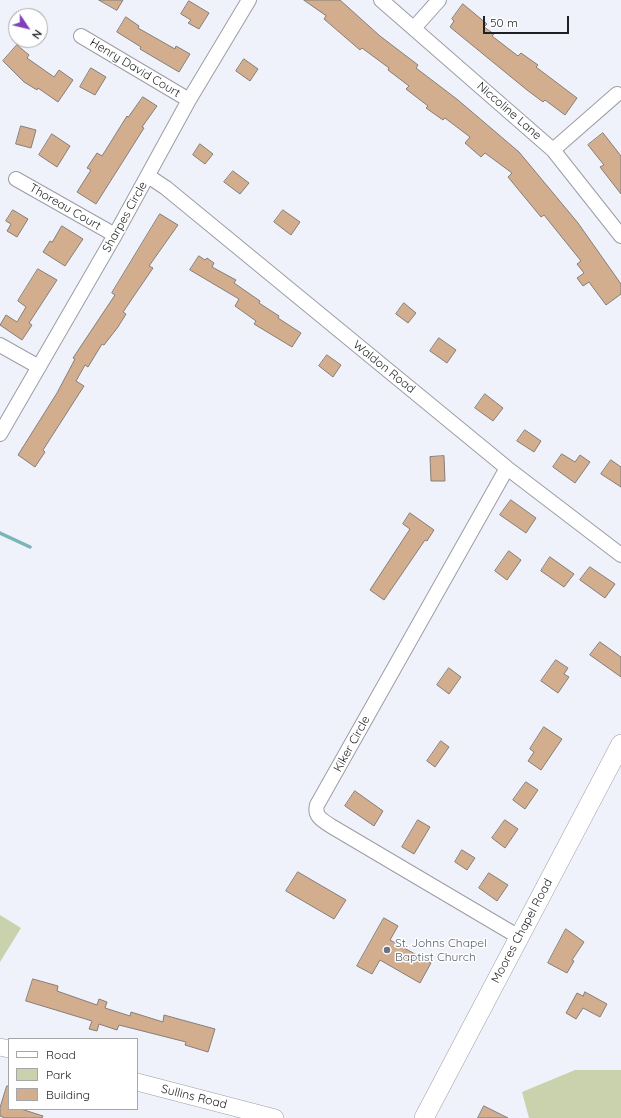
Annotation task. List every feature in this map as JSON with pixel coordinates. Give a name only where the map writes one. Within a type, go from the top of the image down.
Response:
[{"type":"main road","name":"Moores Chapel Road","points":[[424,1118],[621,744]]},
{"type":"street","name":"Sharpes Circle","points":[[0,434],[115,236],[189,100],[249,0]]},
{"type":"street","name":"Niccoline Lane","points":[[381,0],[553,150],[621,236]]},
{"type":"street","points":[[414,28],[439,0]]},
{"type":"street","name":"Henry David Court","points":[[81,36],[189,100]]},
{"type":"street","points":[[553,150],[617,94]]},
{"type":"street","name":"Waldon Road","points":[[148,176],[166,188],[507,468],[621,555]]},
{"type":"street","name":"Thoreau Court","points":[[16,179],[115,236]]},
{"type":"street","points":[[0,345],[39,367]]},
{"type":"street","name":"Kiker Circle","points":[[507,468],[317,805],[316,812],[318,817],[331,826],[519,937]]},
{"type":"street","name":"Sullins Road","points":[[138,1082],[275,1118]]},
{"type":"green space","points":[[0,915],[21,928],[0,962]]},
{"type":"green space","points":[[575,1070],[621,1070],[621,1118],[529,1118],[522,1092]]},
{"type":"building","points":[[99,0],[123,0],[117,10]]},
{"type":"building","points":[[304,0],[340,0],[380,36],[418,65],[416,68],[458,100],[519,152],[578,223],[621,284],[621,294],[606,305],[589,282],[583,286],[577,278],[584,273],[577,264],[581,261],[544,215],[541,217],[508,177],[512,173],[485,153],[481,157],[465,143],[470,137],[445,118],[443,120],[426,108],[428,106],[406,89],[409,86],[388,70],[389,68],[362,48],[360,50],[324,19],[326,16]]},
{"type":"building","points":[[189,1],[209,13],[199,29],[188,23],[191,20],[181,14]]},
{"type":"building","points":[[463,4],[487,24],[484,27],[494,34],[492,36],[518,56],[521,53],[538,65],[536,67],[577,98],[565,115],[545,100],[543,102],[527,90],[450,27],[454,21],[452,19]]},
{"type":"building","points":[[126,17],[139,26],[138,28],[175,49],[176,46],[190,54],[179,72],[140,49],[141,47],[117,32]]},
{"type":"building","points":[[14,48],[21,48],[29,55],[27,58],[54,77],[59,70],[73,80],[58,102],[38,88],[37,90],[24,82],[3,61]]},
{"type":"building","points":[[244,59],[258,69],[250,81],[236,71]]},
{"type":"building","points":[[91,68],[106,77],[95,95],[80,87]]},
{"type":"building","points":[[143,97],[157,106],[142,127],[144,128],[96,204],[77,192],[91,170],[87,168],[97,153],[102,156],[127,116],[128,117]]},
{"type":"building","points":[[21,126],[36,130],[31,148],[16,144]]},
{"type":"building","points":[[603,133],[621,156],[621,194],[600,167],[604,165],[588,145]]},
{"type":"building","points":[[52,134],[70,146],[57,167],[39,155]]},
{"type":"building","points":[[200,144],[213,154],[205,164],[193,155]]},
{"type":"building","points":[[233,171],[249,183],[240,194],[224,182]]},
{"type":"building","points":[[13,210],[28,219],[17,237],[7,231],[11,224],[6,221]]},
{"type":"building","points":[[283,210],[300,222],[291,235],[274,222]]},
{"type":"building","points":[[160,214],[178,225],[149,266],[153,268],[123,312],[126,314],[118,327],[104,345],[102,344],[88,367],[85,365],[76,381],[84,386],[43,450],[45,452],[35,467],[18,455],[57,393],[75,359],[73,358],[115,295],[112,293]]},
{"type":"building","points":[[62,226],[83,239],[65,266],[43,252],[50,241],[52,242]]},
{"type":"building","points":[[199,256],[205,260],[207,258],[214,263],[212,267],[236,280],[234,283],[260,301],[259,303],[279,316],[278,318],[301,333],[292,347],[254,324],[256,321],[235,306],[239,299],[190,270]]},
{"type":"building","points":[[38,269],[57,280],[29,323],[32,325],[22,340],[0,325],[6,315],[17,322],[26,307],[18,301]]},
{"type":"building","points":[[404,303],[416,313],[408,323],[396,314]]},
{"type":"building","points":[[439,338],[456,350],[447,363],[430,351]]},
{"type":"building","points":[[327,355],[341,365],[333,377],[319,366]]},
{"type":"building","points":[[485,394],[503,408],[493,421],[475,408]]},
{"type":"building","points":[[525,430],[541,441],[534,452],[517,441]]},
{"type":"building","points":[[562,454],[575,462],[580,455],[590,462],[575,483],[553,467]]},
{"type":"building","points":[[444,456],[445,481],[431,481],[430,457]]},
{"type":"building","points":[[611,460],[621,467],[621,487],[601,474]]},
{"type":"building","points":[[511,500],[536,518],[526,533],[500,515]]},
{"type":"building","points":[[410,513],[434,530],[427,541],[425,540],[384,600],[370,590],[410,529],[403,524]]},
{"type":"building","points":[[509,551],[521,560],[507,580],[495,571]]},
{"type":"building","points":[[550,557],[574,574],[564,587],[541,571]]},
{"type":"building","points":[[590,567],[615,584],[605,598],[580,580]]},
{"type":"building","points":[[600,642],[621,657],[621,677],[590,655]]},
{"type":"building","points":[[556,660],[568,668],[564,674],[569,677],[558,693],[541,681]]},
{"type":"building","points":[[449,668],[461,677],[449,694],[437,685]]},
{"type":"building","points":[[544,727],[562,739],[541,770],[528,761],[534,752],[530,749]]},
{"type":"building","points":[[441,741],[449,747],[435,767],[427,761]]},
{"type":"building","points":[[526,782],[538,790],[525,809],[513,800]]},
{"type":"building","points":[[355,791],[383,811],[374,826],[345,806]]},
{"type":"building","points":[[418,820],[430,827],[414,854],[402,847]]},
{"type":"building","points":[[505,820],[518,829],[505,848],[492,838]]},
{"type":"building","points":[[462,850],[475,858],[467,870],[455,862]]},
{"type":"building","points":[[298,872],[346,900],[334,919],[286,891]]},
{"type":"building","points":[[489,873],[508,885],[497,901],[479,888]]},
{"type":"building","name":"St. Johns Chapel Baptist Church","points":[[384,918],[398,926],[390,940],[431,963],[420,983],[380,960],[372,974],[357,966]]},
{"type":"building","points":[[566,929],[584,942],[572,960],[574,961],[567,973],[548,963]]},
{"type":"building","points":[[33,979],[58,986],[57,991],[97,1005],[99,999],[107,1002],[105,1008],[130,1016],[131,1012],[163,1022],[164,1015],[215,1029],[208,1052],[185,1045],[186,1042],[119,1025],[117,1030],[99,1024],[97,1031],[89,1029],[92,1021],[26,1001]]},
{"type":"building","points":[[585,992],[607,1004],[600,1017],[583,1008],[576,1019],[566,1013],[577,993],[583,996]]},
{"type":"building","points":[[8,1086],[8,1110],[24,1110],[43,1116],[42,1118],[5,1118],[0,1116],[0,1108]]},
{"type":"building","points":[[484,1106],[508,1118],[478,1118]]},
{"type":"waterway","points":[[0,533],[30,547]]},
{"type":"place","name":"St. Johns Chapel Baptist Church","points":[[387,950]]}]
